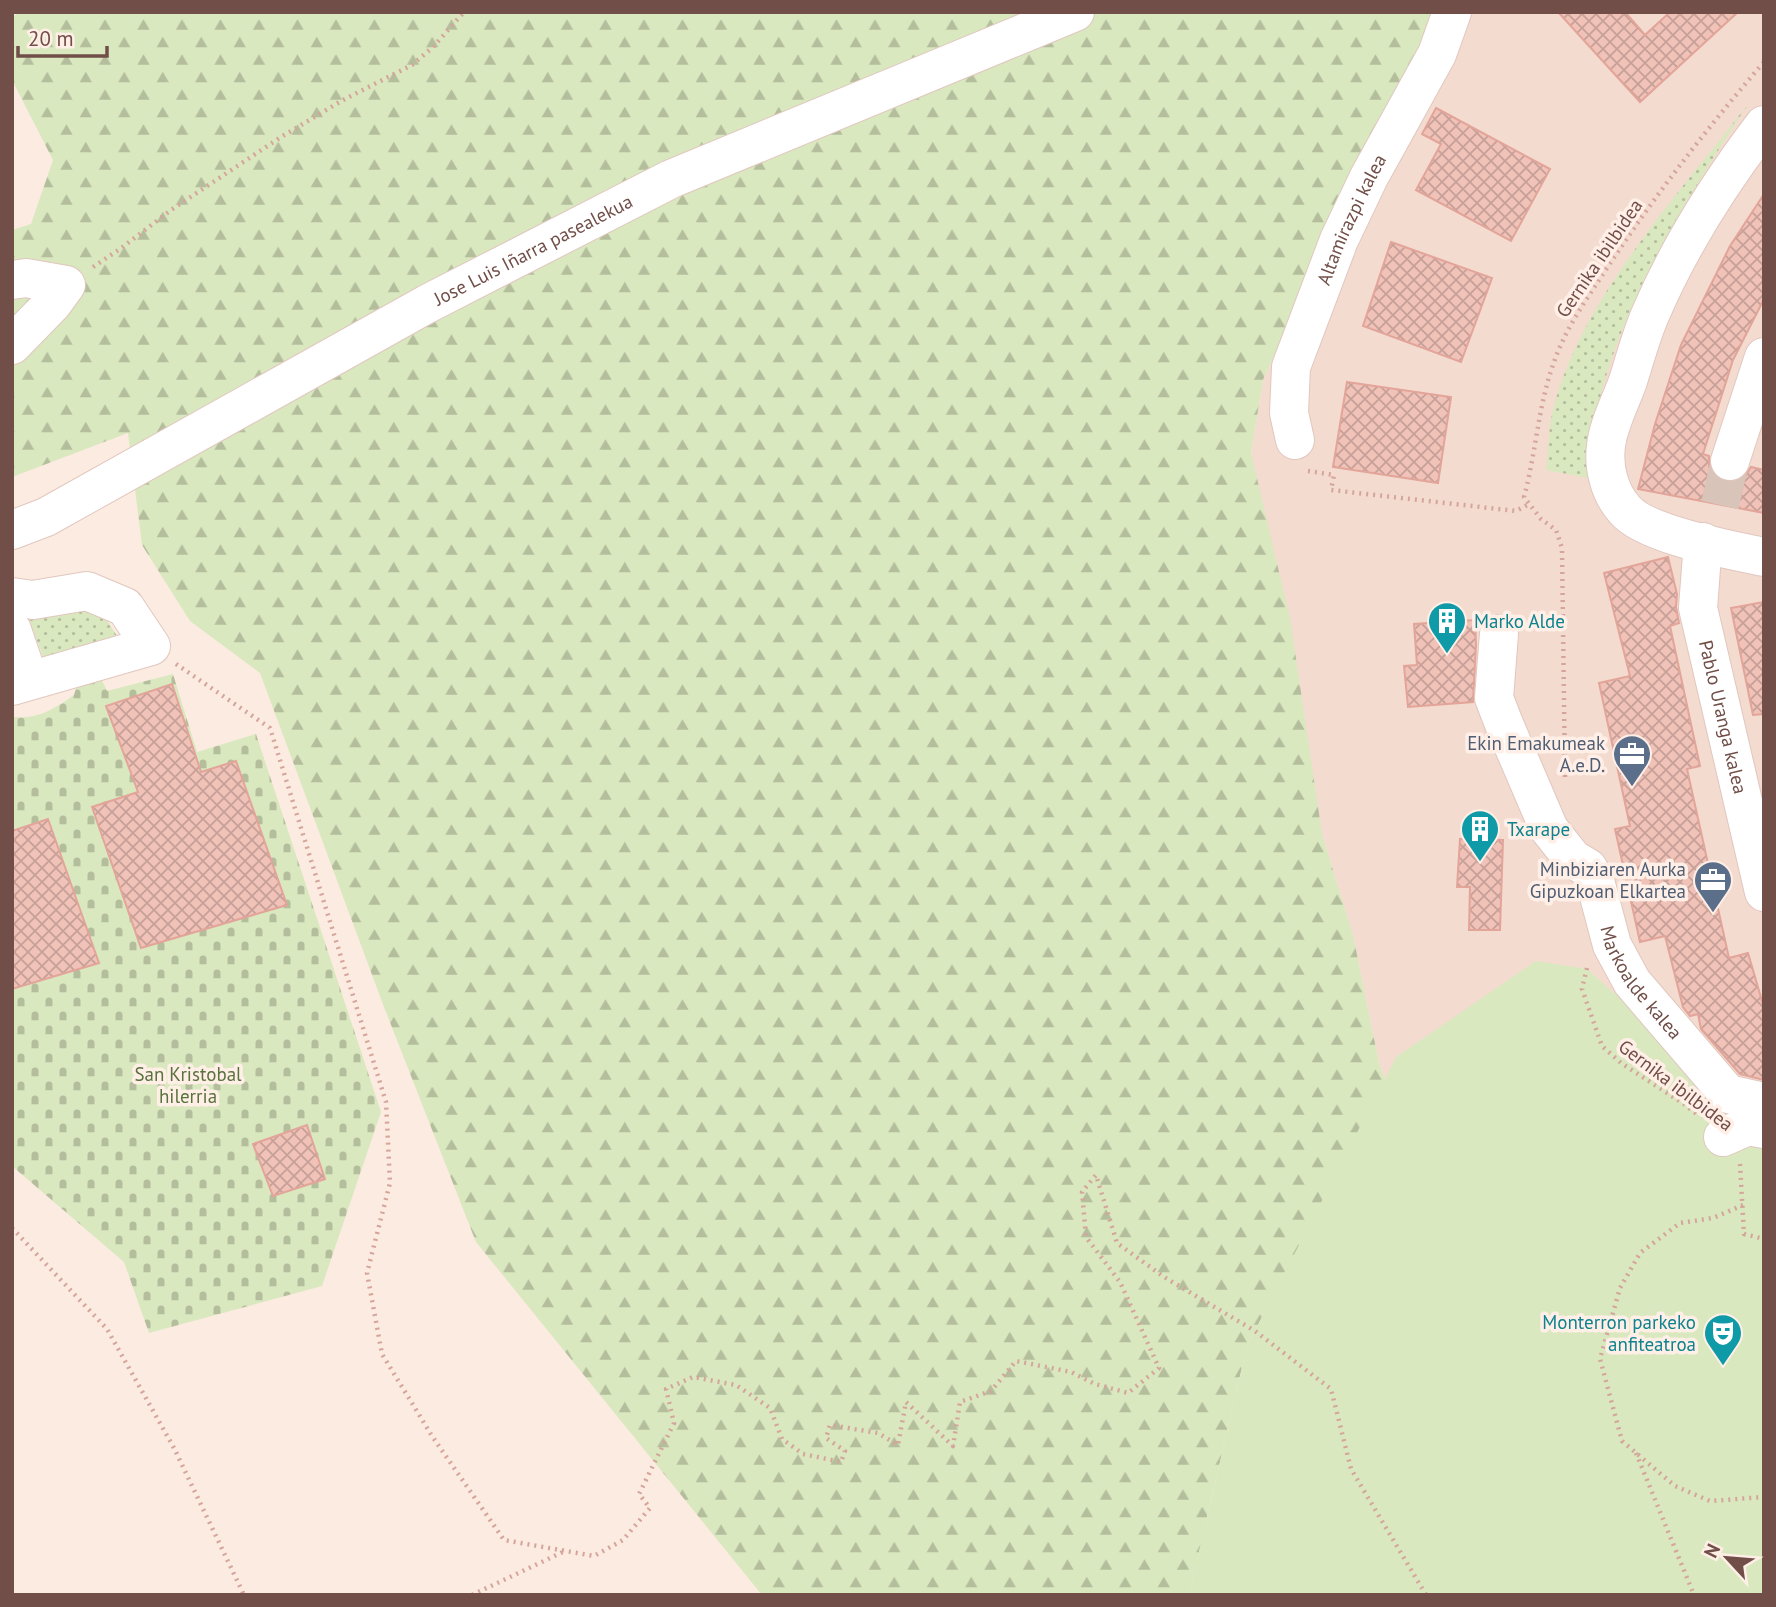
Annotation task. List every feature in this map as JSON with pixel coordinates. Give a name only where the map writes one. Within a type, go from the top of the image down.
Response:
[{"type":"street","name":"Jose Luis Iñarra pasealekua","points":[[12,530],[46,517],[427,304],[670,178],[1075,12]]},
{"type":"street","name":"Altamirazpi kalea","points":[[1295,440],[1289,412],[1291,367],[1339,240],[1369,177],[1437,54],[1452,12]]},
{"type":"street","points":[[1764,125],[1736,161],[1695,225],[1650,316],[1606,445],[1607,473],[1615,498],[1627,513],[1650,527],[1764,557]]},
{"type":"street","points":[[12,280],[26,278],[66,285],[53,303],[12,345]]},
{"type":"street","points":[[1730,461],[1764,357]]},
{"type":"street","name":"Pablo Uranga kalea","points":[[1703,542],[1698,608],[1764,892]]},
{"type":"street","points":[[12,597],[33,600],[87,591],[125,607],[151,646],[21,683],[12,630]]},
{"type":"street","name":"Markoalde kalea","points":[[1499,634],[1494,698],[1549,829],[1573,859],[1588,868],[1595,881],[1612,945],[1632,982],[1728,1094],[1764,1102]]},
{"type":"street","points":[[1723,1137],[1748,1126],[1764,1129]]},
{"type":"path","points":[[66,285],[171,210],[296,127],[412,65],[433,47],[464,12]]},
{"type":"path","name":"Gernika ibilbidea","points":[[1529,504],[1524,497],[1542,401],[1554,360],[1573,320],[1629,236],[1707,129],[1764,62]]},
{"type":"path","points":[[1331,489],[1516,511],[1529,504],[1541,519],[1556,530],[1562,548],[1565,778]]},
{"type":"path","points":[[151,646],[270,729],[386,1102],[390,1183],[367,1273],[382,1354],[432,1436],[504,1540],[594,1556],[623,1540],[650,1508],[639,1494],[674,1423],[666,1389],[693,1377],[736,1385],[770,1408],[782,1438],[803,1454],[841,1462],[845,1451],[827,1438],[830,1425],[878,1433],[898,1445],[906,1402],[953,1446],[960,1402],[991,1391],[1016,1361],[1071,1372],[1096,1384],[1128,1393],[1159,1368],[1120,1282],[1086,1237],[1082,1192],[1096,1175],[1117,1243],[1164,1277],[1255,1331],[1331,1389],[1351,1469],[1426,1595]]},
{"type":"path","name":"Gernika ibilbidea","points":[[1588,960],[1582,989],[1602,1046],[1621,1063],[1684,1104],[1732,1145],[1741,1165],[1744,1234],[1764,1239]]},
{"type":"path","points":[[1743,1205],[1713,1218],[1680,1223],[1640,1253],[1620,1288],[1600,1359],[1622,1441],[1675,1486],[1710,1501],[1764,1497]]},
{"type":"path","points":[[12,1227],[107,1329],[174,1447],[244,1595]]},
{"type":"path","points":[[1636,1452],[1694,1595]]},
{"type":"path","points":[[472,1595],[566,1551]]},
{"type":"shaded area","points":[[1432,12],[1764,12],[1764,1540],[1461,1295],[1379,1063],[1353,935],[1322,834],[1251,453],[1263,380],[1396,87],[1431,34]]},
{"type":"green space","points":[[20,12],[1432,12],[1431,34],[1396,87],[1263,380],[1251,453],[1290,618],[1322,834],[1353,935],[1379,1063],[1385,1080],[1247,1346],[1189,1595],[762,1595],[476,1242],[384,1007],[260,673],[190,621],[142,545],[128,433],[12,477],[12,230],[31,224],[53,160],[12,80],[12,17]]},
{"type":"green space","points":[[1749,103],[1668,234],[1622,330],[1605,379],[1593,428],[1588,478],[1546,470],[1554,406],[1568,365],[1587,325],[1637,247]]},
{"type":"green space","points":[[86,608],[106,619],[119,639],[44,660],[28,616]]},
{"type":"green space","name":"San Kristobal hilerria","points":[[173,674],[197,752],[256,734],[381,1112],[322,1286],[149,1333],[124,1262],[12,1166],[12,717],[29,717],[52,709],[74,695],[78,682],[100,676],[107,691]]},
{"type":"green space","points":[[1536,961],[1587,969],[1764,1126],[1764,1595],[1189,1595],[1247,1346],[1396,1057]]},
{"type":"building","points":[[1558,12],[1625,12],[1645,35],[1670,12],[1738,12],[1640,102]]},
{"type":"building","points":[[1436,108],[1550,169],[1511,241],[1416,190],[1441,144],[1422,134]]},
{"type":"building","points":[[1764,194],[1764,299],[1733,360],[1703,454],[1709,456],[1713,475],[1724,482],[1735,482],[1744,478],[1751,467],[1764,470],[1764,513],[1638,489],[1655,424],[1681,345],[1730,246]]},
{"type":"building","points":[[1391,242],[1492,278],[1461,362],[1363,326]]},
{"type":"building","points":[[1347,382],[1451,397],[1438,483],[1333,467]]},
{"type":"building","points":[[1668,557],[1677,594],[1679,623],[1670,626],[1700,766],[1687,769],[1729,958],[1748,953],[1764,1008],[1764,1080],[1740,1074],[1701,1029],[1698,1014],[1690,1016],[1683,1007],[1665,936],[1640,942],[1615,829],[1630,826],[1599,683],[1630,676],[1604,573]]},
{"type":"building","points":[[1764,602],[1764,714],[1753,715],[1731,608]]},
{"type":"building","name":"Marko Alde","points":[[1475,620],[1473,702],[1408,707],[1404,666],[1417,665],[1414,624]]},
{"type":"building","points":[[172,684],[201,772],[236,761],[287,905],[141,948],[92,807],[138,792],[106,706]]},
{"type":"building","points":[[48,819],[99,963],[12,989],[12,831]]},
{"type":"building","name":"Txarape","points":[[1460,839],[1503,840],[1500,930],[1469,930],[1470,887],[1457,887]]},
{"type":"building","points":[[307,1125],[325,1179],[273,1196],[253,1144]]},
{"type":"tunnel","points":[[1720,505],[1730,461]]},
{"type":"place","name":"Marko Alde","points":[[1447,655]]},
{"type":"place","name":"Ekin Emakumeak A.e.D.","points":[[1632,788]]},
{"type":"place","name":"Txarape","points":[[1480,863]]},
{"type":"place","name":"Minbiziaren Aurka Gipuzkoan Elkartea","points":[[1713,914]]},
{"type":"place","name":"Monterron parkeko anfiteatroa","points":[[1723,1367]]}]
